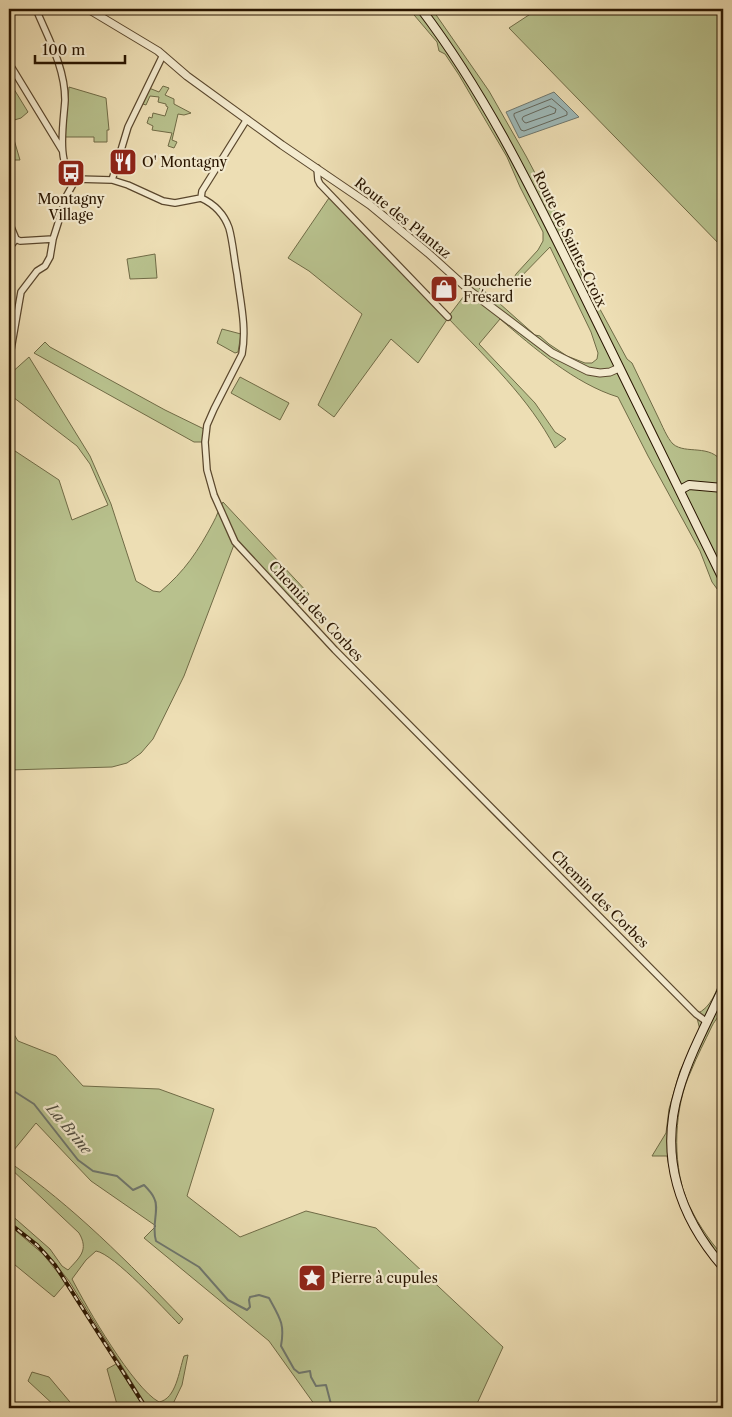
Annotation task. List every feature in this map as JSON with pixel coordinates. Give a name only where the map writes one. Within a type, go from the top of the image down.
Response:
[{"type":"main road","name":"Route de Sainte-Croix","points":[[421,9],[464,69],[501,131],[723,579]]},
{"type":"main road","points":[[680,490],[689,485],[723,488]]},
{"type":"main road","points":[[723,988],[679,1090],[671,1131],[672,1157],[679,1192],[686,1211],[698,1235],[723,1267]]},
{"type":"street","points":[[36,9],[61,67],[65,97],[63,152],[67,172],[76,179],[112,180],[163,201],[175,203],[201,198],[202,191],[247,119]]},
{"type":"street","name":"Route des Plantaz","points":[[88,9],[163,55],[186,76],[370,205],[470,291],[521,331],[552,352],[588,371],[600,373],[620,368]]},
{"type":"street","points":[[112,180],[125,136],[163,55]]},
{"type":"street","points":[[9,63],[63,152]]},
{"type":"street","points":[[317,168],[320,184],[448,318]]},
{"type":"street","points":[[9,361],[21,292],[37,271],[45,266],[50,257],[67,195],[76,179]]},
{"type":"street","name":"Chemin des Corbes","points":[[201,198],[210,202],[221,212],[228,228],[243,318],[242,354],[207,425],[205,442],[207,470],[214,495],[235,542],[335,650],[696,1014],[707,1022]]},
{"type":"street","points":[[9,222],[16,239],[20,242],[54,238]]},
{"type":"street","points":[[9,248],[16,239]]},
{"type":"green space","points":[[409,9],[432,9],[489,91],[555,211],[582,276],[627,359],[632,363],[673,444],[684,449],[712,453],[723,463],[723,597],[712,582],[700,551],[618,397],[602,391],[570,374],[540,353],[500,319],[479,344],[535,403],[555,432],[566,439],[555,448],[533,412],[520,396],[448,318],[418,363],[391,339],[334,417],[318,405],[362,314],[309,271],[288,258],[331,195],[448,317],[473,284],[490,295],[535,335],[540,336],[567,356],[585,363],[592,363],[597,359],[598,353],[591,332],[550,247],[512,286],[511,284],[516,274],[538,250],[543,241],[543,232],[507,157],[459,75],[445,54],[439,51],[437,42]]},
{"type":"green space","points":[[538,9],[723,9],[723,248],[509,28]]},
{"type":"green space","points":[[9,81],[28,112],[21,118],[11,121],[10,126],[20,160],[9,160]]},
{"type":"green space","points":[[163,86],[169,88],[165,95],[174,99],[174,104],[191,113],[178,114],[172,140],[177,142],[174,148],[168,146],[172,133],[152,130],[153,126],[147,123],[149,117],[152,118],[153,113],[165,116],[168,107],[166,104],[158,102],[159,97],[150,96],[146,105],[143,104],[149,88],[159,92]]},
{"type":"green space","points":[[69,87],[106,98],[109,130],[107,130],[107,142],[94,142],[94,137],[65,137]]},
{"type":"green space","points":[[155,254],[157,278],[130,279],[127,259]]},
{"type":"green space","points":[[222,329],[241,334],[238,352],[235,353],[217,343]]},
{"type":"green space","points":[[45,342],[50,347],[165,410],[206,430],[205,442],[194,442],[34,353]]},
{"type":"green space","points":[[29,357],[90,456],[111,504],[136,581],[153,591],[160,592],[169,584],[196,552],[223,502],[309,594],[303,602],[297,604],[296,609],[235,542],[184,676],[153,739],[141,753],[127,763],[112,767],[9,770],[9,447],[59,480],[72,520],[108,505],[90,464],[77,446],[9,394],[9,375]]},
{"type":"green space","points":[[240,377],[289,403],[280,420],[231,393]]},
{"type":"green space","points":[[723,975],[724,999],[722,1009],[701,1048],[685,1085],[678,1117],[677,1151],[678,1168],[686,1198],[702,1229],[723,1256],[723,1272],[701,1244],[686,1218],[675,1190],[667,1156],[652,1156],[666,1133],[669,1109],[680,1071],[700,1030],[696,1014],[710,1003]]},
{"type":"green space","points":[[9,1026],[18,1041],[56,1056],[83,1086],[159,1089],[214,1109],[187,1196],[240,1237],[306,1211],[376,1228],[503,1347],[475,1408],[317,1408],[269,1341],[144,1238],[156,1226],[91,1181],[36,1123],[9,1156]]},
{"type":"green space","points":[[9,1162],[78,1216],[121,1256],[183,1319],[179,1324],[126,1271],[104,1254],[96,1251],[86,1260],[72,1279],[99,1327],[124,1365],[148,1394],[159,1402],[165,1400],[173,1390],[184,1356],[188,1355],[182,1385],[171,1408],[148,1408],[69,1281],[46,1252],[9,1221],[9,1213],[50,1249],[62,1266],[68,1270],[82,1253],[83,1244],[79,1233],[9,1167]]},
{"type":"green space","points":[[9,1225],[43,1254],[66,1283],[54,1297],[9,1260]]},
{"type":"green space","points":[[116,1364],[144,1408],[118,1408],[107,1369]]},
{"type":"green space","points":[[32,1372],[49,1377],[75,1408],[57,1408],[28,1381]]},
{"type":"water","points":[[554,92],[579,117],[519,138],[506,112]]},
{"type":"waterway","name":"La Brine","points":[[9,1088],[34,1104],[78,1160],[93,1171],[117,1176],[133,1190],[144,1185],[156,1202],[154,1229],[156,1241],[199,1267],[228,1300],[247,1310],[250,1307],[250,1297],[259,1295],[269,1298],[281,1321],[281,1346],[294,1369],[299,1373],[310,1371],[316,1386],[326,1385],[332,1408]]},
{"type":"railway","points":[[9,1223],[37,1245],[55,1265],[146,1408]]},
{"type":"place","name":"O' Montagny","points":[[123,162]]},
{"type":"place","name":"Montagny Village","points":[[71,173]]},
{"type":"place","name":"Boucherie Frésard","points":[[444,289]]},
{"type":"place","name":"Pierre à cupules","points":[[312,1278]]}]
